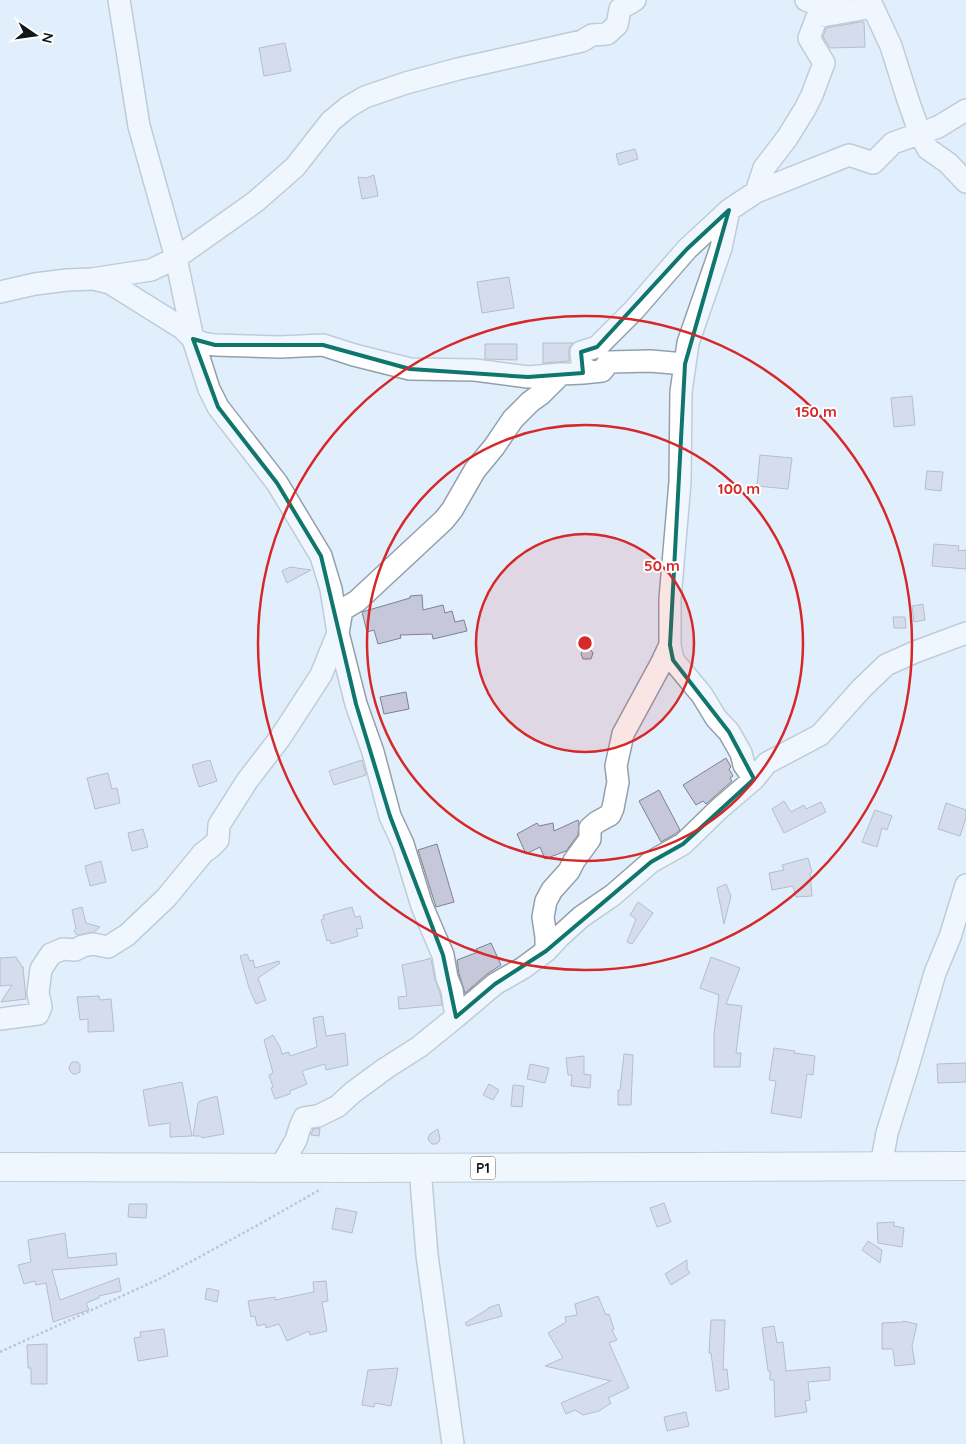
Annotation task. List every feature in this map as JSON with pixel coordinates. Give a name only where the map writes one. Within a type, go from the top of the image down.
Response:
[{"type":"main road","name":"P1","points":[[0,1167],[966,1166]]},
{"type":"street","points":[[119,0],[138,126],[176,258],[193,338],[209,389],[218,407],[277,483],[321,556],[332,589],[338,633],[356,704],[373,752],[390,816],[403,844],[422,906],[443,955],[447,978],[452,990],[456,1017]]},
{"type":"street","points":[[606,0],[606,7],[617,24]]},
{"type":"street","points":[[0,292],[35,284],[151,270],[176,258],[233,219],[275,185],[295,167],[331,121],[348,106],[365,97],[406,83],[458,69],[582,41],[592,35],[607,34],[617,24],[620,9],[635,0]]},
{"type":"street","points":[[806,0],[827,9],[864,0]]},
{"type":"street","points":[[864,0],[891,46],[920,134],[928,149],[948,163],[966,182]]},
{"type":"street","points":[[756,192],[764,168],[787,138],[812,95],[824,63],[809,38],[817,17],[862,10],[864,0]]},
{"type":"street","points":[[583,373],[582,352],[597,347],[634,310],[687,249],[729,210],[756,192],[849,154],[873,163],[893,143],[938,127],[966,110]]},
{"type":"street","points":[[729,210],[721,248],[688,344],[681,392],[680,482],[670,599],[670,645],[673,660],[702,695],[716,718],[729,732],[741,753],[744,765],[754,779]]},
{"type":"street","points":[[92,278],[110,283],[182,328],[193,338],[203,343],[215,345],[280,347],[323,345],[410,369],[475,370],[528,377],[602,371],[608,362],[650,361],[685,364]]},
{"type":"street","points":[[0,1019],[38,1014],[41,1007],[38,993],[42,969],[51,954],[63,949],[75,950],[93,944],[108,947],[127,935],[166,898],[203,853],[218,840],[220,825],[247,781],[280,738],[312,690],[326,664],[338,633],[342,610],[357,601],[444,520],[452,510],[475,470],[513,419],[561,374]]},
{"type":"street","points":[[280,1168],[296,1140],[304,1118],[318,1116],[338,1106],[352,1093],[386,1068],[419,1047],[495,984],[523,968],[546,951],[582,917],[613,895],[651,862],[683,844],[719,809],[754,779],[767,763],[820,734],[886,665],[966,633]]},
{"type":"street","points":[[546,951],[543,917],[546,901],[552,890],[570,871],[574,861],[590,839],[590,828],[610,814],[613,808],[618,782],[616,766],[623,734],[670,645]]},
{"type":"street","points":[[881,1166],[887,1133],[935,973],[950,937],[966,885]]},
{"type":"street","points":[[420,1168],[427,1255],[453,1444]]},
{"type":"path","points":[[0,1352],[159,1279],[324,1187]]},
{"type":"highlighted area","points":[[729,210],[685,364],[670,645],[673,660],[729,732],[754,779],[683,844],[651,862],[546,951],[495,984],[456,1017],[443,955],[390,816],[356,704],[321,556],[277,483],[218,407],[193,339],[215,345],[323,345],[410,369],[528,377],[583,373],[581,352],[597,347],[687,249]]},
{"type":"building","points":[[864,22],[865,47],[830,48],[823,37],[826,28]]},
{"type":"building","points":[[285,43],[291,71],[264,76],[259,48]]},
{"type":"building","points":[[635,149],[638,159],[619,165],[616,154]]},
{"type":"building","points":[[374,175],[378,196],[362,199],[358,177],[366,178]]},
{"type":"building","points":[[509,277],[514,308],[482,313],[477,282]]},
{"type":"building","points":[[543,343],[573,343],[569,348],[569,361],[543,363]]},
{"type":"building","points":[[485,344],[517,344],[517,360],[485,359]]},
{"type":"building","points":[[912,396],[915,425],[894,427],[891,398]]},
{"type":"building","points":[[760,455],[792,458],[788,489],[757,486]]},
{"type":"building","points":[[927,471],[943,472],[941,491],[925,489]]},
{"type":"building","points":[[934,544],[959,546],[958,551],[966,550],[966,569],[932,566]]},
{"type":"building","points":[[290,567],[311,570],[287,583],[282,571]]},
{"type":"building","points":[[422,595],[423,610],[443,605],[445,613],[452,611],[455,622],[464,620],[467,631],[433,639],[432,634],[400,635],[401,638],[378,644],[374,630],[367,632],[362,612],[410,598],[410,596]]},
{"type":"building","points":[[923,604],[925,620],[914,622],[912,606]]},
{"type":"building","points":[[893,617],[905,617],[906,628],[894,628]]},
{"type":"building","points":[[586,647],[593,653],[591,659],[583,659],[581,654]]},
{"type":"building","points":[[406,692],[409,709],[384,714],[380,697]]},
{"type":"building","points":[[726,758],[731,767],[729,769],[733,776],[730,778],[732,781],[706,804],[703,801],[696,805],[683,785]]},
{"type":"building","points":[[210,760],[217,781],[199,787],[192,765]]},
{"type":"building","points":[[362,760],[366,775],[334,785],[329,771]]},
{"type":"building","points":[[108,773],[112,789],[117,788],[120,803],[95,809],[87,778]]},
{"type":"building","points":[[659,790],[680,830],[661,842],[639,801]]},
{"type":"building","points":[[784,801],[791,812],[804,805],[806,809],[821,802],[826,812],[784,833],[772,809]]},
{"type":"building","points":[[946,803],[966,810],[966,818],[960,836],[938,829]]},
{"type":"building","points":[[875,810],[892,816],[887,830],[882,828],[877,847],[862,842]]},
{"type":"building","points":[[578,820],[578,835],[566,851],[545,859],[540,847],[526,854],[517,834],[537,823],[539,826],[553,823],[554,831]]},
{"type":"building","points":[[143,829],[148,847],[132,851],[128,833]]},
{"type":"building","points":[[437,844],[454,902],[436,907],[418,850]]},
{"type":"building","points":[[808,858],[812,872],[810,873],[812,896],[796,897],[793,886],[772,890],[769,873],[784,870],[782,865]]},
{"type":"building","points":[[101,861],[106,882],[90,886],[85,866]]},
{"type":"building","points":[[726,884],[731,896],[724,924],[717,888]]},
{"type":"building","points":[[638,902],[653,913],[632,944],[627,942],[636,919],[630,915]]},
{"type":"building","points":[[82,907],[86,923],[100,927],[94,932],[77,935],[74,931],[76,929],[72,910]]},
{"type":"building","points":[[352,907],[355,917],[360,916],[363,928],[356,929],[358,936],[331,944],[330,940],[327,941],[321,920],[324,919],[323,915]]},
{"type":"building","points":[[491,943],[501,965],[465,993],[457,960],[478,952],[476,949]]},
{"type":"building","points":[[247,954],[250,961],[253,960],[255,968],[279,961],[280,963],[258,978],[266,1000],[256,1004],[249,988],[240,956]]},
{"type":"building","points":[[16,957],[23,967],[26,999],[1,1002],[12,985],[0,986],[0,958]]},
{"type":"building","points":[[711,957],[740,968],[726,1004],[742,1006],[736,1053],[741,1053],[740,1067],[714,1067],[714,1034],[719,995],[700,988]]},
{"type":"building","points":[[428,958],[431,959],[442,1005],[399,1009],[398,997],[407,996],[402,965]]},
{"type":"building","points":[[99,996],[100,1000],[111,999],[114,1031],[88,1032],[88,1019],[80,1020],[77,997]]},
{"type":"building","points":[[323,1016],[326,1036],[345,1033],[348,1065],[326,1070],[325,1064],[302,1071],[307,1084],[290,1091],[290,1094],[275,1099],[269,1075],[273,1073],[264,1040],[273,1035],[282,1054],[289,1052],[290,1056],[317,1047],[313,1018]]},
{"type":"building","points":[[774,1048],[815,1056],[813,1075],[807,1074],[801,1118],[771,1113],[776,1081],[769,1080]]},
{"type":"building","points":[[624,1054],[633,1055],[631,1105],[618,1105],[618,1090],[620,1090]]},
{"type":"building","points":[[584,1056],[584,1074],[591,1075],[590,1088],[571,1086],[572,1075],[568,1075],[566,1058]]},
{"type":"building","points":[[72,1062],[78,1062],[80,1072],[73,1074],[70,1071],[69,1067]]},
{"type":"building","points":[[966,1063],[966,1082],[938,1083],[937,1064]]},
{"type":"building","points":[[530,1064],[549,1068],[545,1083],[527,1079]]},
{"type":"building","points":[[182,1082],[192,1136],[170,1137],[170,1123],[149,1126],[143,1090]]},
{"type":"building","points":[[489,1084],[499,1090],[493,1100],[483,1095]]},
{"type":"building","points":[[513,1085],[524,1086],[522,1107],[511,1106]]},
{"type":"building","points":[[217,1096],[224,1134],[202,1138],[201,1136],[193,1136],[198,1103]]},
{"type":"building","points":[[320,1128],[319,1136],[311,1135],[313,1129]]},
{"type":"building","points":[[438,1129],[439,1142],[432,1144],[428,1138],[430,1134]]},
{"type":"building","points":[[664,1203],[671,1222],[657,1227],[650,1208]]},
{"type":"building","points":[[129,1204],[147,1204],[146,1218],[128,1217]]},
{"type":"building","points":[[336,1208],[357,1212],[352,1233],[332,1229]]},
{"type":"building","points":[[894,1222],[894,1226],[904,1228],[902,1247],[878,1243],[877,1223]]},
{"type":"building","points":[[65,1233],[68,1258],[116,1253],[117,1265],[52,1270],[60,1300],[119,1278],[121,1291],[99,1296],[99,1298],[86,1303],[89,1310],[53,1322],[46,1283],[36,1285],[35,1281],[24,1284],[18,1265],[31,1262],[28,1240]]},
{"type":"building","points":[[868,1241],[882,1250],[880,1263],[862,1250]]},
{"type":"building","points":[[687,1260],[687,1269],[690,1273],[671,1285],[665,1274]]},
{"type":"building","points":[[326,1281],[328,1301],[322,1302],[327,1331],[310,1335],[309,1331],[287,1341],[279,1324],[266,1328],[265,1324],[257,1326],[255,1316],[251,1317],[248,1301],[275,1297],[275,1300],[314,1292],[313,1282]]},
{"type":"building","points":[[207,1288],[219,1291],[217,1302],[205,1299]]},
{"type":"building","points":[[598,1296],[606,1315],[609,1314],[614,1329],[612,1330],[617,1340],[609,1343],[629,1388],[608,1398],[611,1403],[599,1411],[583,1415],[575,1410],[566,1414],[561,1403],[611,1381],[545,1366],[563,1358],[548,1333],[566,1322],[565,1317],[577,1315],[575,1304]]},
{"type":"building","points":[[499,1304],[502,1316],[467,1326],[465,1323],[488,1308]]},
{"type":"building","points":[[711,1320],[725,1320],[723,1370],[727,1369],[729,1389],[722,1391],[716,1391],[711,1353],[709,1353]]},
{"type":"building","points":[[903,1321],[917,1324],[912,1346],[915,1364],[895,1366],[893,1349],[882,1349],[882,1323]]},
{"type":"building","points":[[774,1326],[777,1343],[783,1342],[786,1371],[830,1367],[830,1380],[808,1382],[810,1400],[805,1401],[807,1412],[775,1417],[774,1380],[770,1380],[762,1328]]},
{"type":"building","points":[[164,1329],[168,1356],[138,1361],[134,1338],[141,1337],[140,1332]]},
{"type":"building","points":[[47,1344],[47,1384],[31,1384],[31,1368],[28,1368],[27,1345]]},
{"type":"building","points":[[398,1368],[391,1406],[375,1403],[374,1407],[362,1405],[368,1370]]},
{"type":"building","points":[[686,1412],[689,1426],[667,1431],[664,1417]]}]
